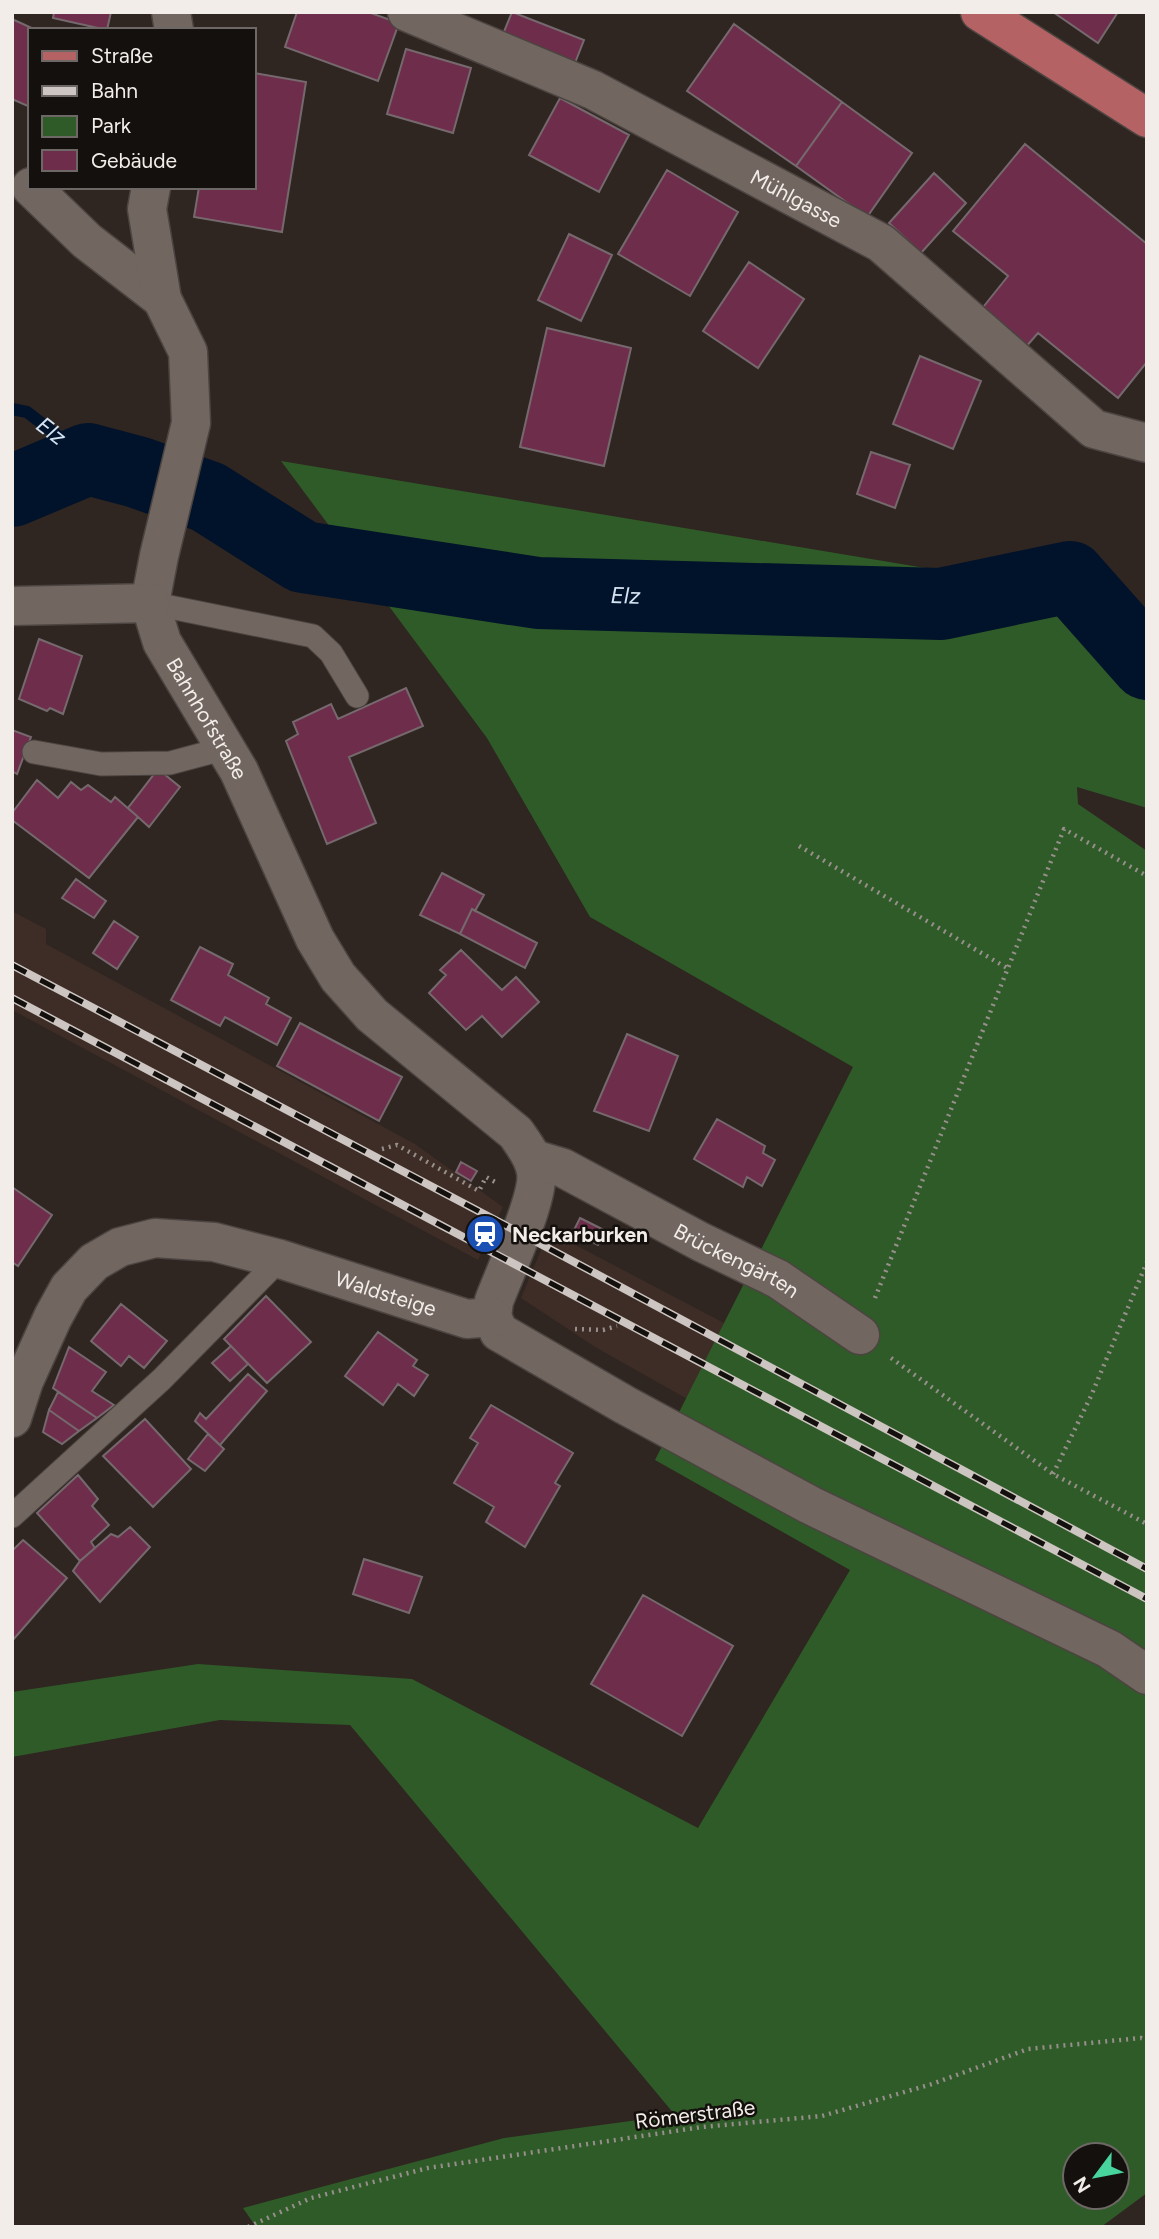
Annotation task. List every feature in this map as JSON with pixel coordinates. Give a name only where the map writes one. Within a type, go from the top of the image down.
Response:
[{"type":"main road","points":[[980,12],[1147,118]]},
{"type":"street","name":"Mühlgasse","points":[[407,12],[593,90],[881,243],[1094,429],[1147,443]]},
{"type":"street","points":[[12,169],[28,183]]},
{"type":"street","points":[[34,189],[87,241],[162,299]]},
{"type":"street","name":"Bahnhofstraße","points":[[151,189],[148,209],[162,299],[188,352],[191,423],[150,603],[162,642],[239,771],[315,939],[338,977],[372,1015],[516,1133],[533,1159]]},
{"type":"street","points":[[12,606],[150,603]]},
{"type":"street","points":[[533,1159],[537,1173],[534,1197],[494,1301],[492,1317],[499,1332],[625,1405],[810,1505],[1109,1649],[1147,1675]]},
{"type":"street","name":"Brückengärten","points":[[533,1159],[563,1168],[701,1242],[778,1279],[860,1335]]},
{"type":"street","name":"Waldsteige","points":[[12,1418],[24,1381],[69,1288],[94,1262],[120,1247],[155,1238],[214,1242],[281,1259],[467,1319],[492,1317]]},
{"type":"lane","points":[[150,603],[313,636],[331,653],[357,696]]},
{"type":"lane","points":[[34,752],[102,764],[170,763],[226,748]]},
{"type":"lane","points":[[12,1516],[162,1379],[281,1259]]},
{"type":"path","points":[[1147,876],[1064,829],[860,1335],[1053,1474],[1147,1524]]},
{"type":"path","points":[[799,846],[1007,968]]},
{"type":"path","points":[[382,1149],[397,1145],[479,1191]]},
{"type":"path","points":[[1053,1474],[1091,1396],[1147,1262]]},
{"type":"path","name":"Römerstraße","points":[[248,2227],[312,2198],[428,2168],[702,2127],[822,2116],[932,2084],[1028,2049],[1141,2038],[1147,2040]]},
{"type":"shaded area","points":[[12,911],[46,929],[46,944],[415,1144],[503,1207],[478,1260],[12,1010]]},
{"type":"shaded area","points":[[549,1231],[838,1383],[774,1448],[595,1347],[521,1298]]},
{"type":"green space","points":[[281,461],[1088,595],[1147,649],[1147,808],[1077,787],[1078,804],[1147,851],[1147,2193],[1131,2205],[1131,2141],[1061,2141],[1061,2211],[1123,2211],[1101,2227],[256,2227],[243,2208],[504,2138],[675,2115],[350,1725],[220,1720],[12,1757],[12,1692],[198,1664],[412,1679],[698,1828],[850,1570],[655,1460],[853,1067],[590,917],[487,738]]},
{"type":"building","points":[[54,12],[111,12],[107,28],[53,18]]},
{"type":"building","points":[[297,12],[368,12],[399,23],[378,81],[285,47]]},
{"type":"building","points":[[512,12],[584,40],[573,68],[501,39]]},
{"type":"building","points":[[1053,12],[1118,12],[1098,43]]},
{"type":"building","points":[[12,19],[32,28],[28,28],[28,106],[12,99]]},
{"type":"building","points":[[734,24],[842,102],[796,166],[687,91]]},
{"type":"building","points":[[406,49],[471,68],[453,133],[387,114]]},
{"type":"building","points":[[256,73],[306,82],[282,232],[194,217],[199,189],[256,189]]},
{"type":"building","points":[[560,98],[629,135],[599,192],[529,155]]},
{"type":"building","points":[[842,102],[912,153],[867,217],[796,166]]},
{"type":"building","points":[[1025,144],[1147,244],[1147,362],[1118,398],[1038,333],[1025,348],[980,311],[1008,276],[953,231]]},
{"type":"building","points":[[667,170],[738,212],[690,296],[618,254]]},
{"type":"building","points":[[934,173],[966,203],[921,253],[889,223]]},
{"type":"building","points":[[569,234],[612,255],[581,321],[538,300]]},
{"type":"building","points":[[749,262],[804,299],[758,368],[703,331]]},
{"type":"building","points":[[547,328],[631,348],[604,466],[520,447]]},
{"type":"building","points":[[920,356],[981,381],[953,449],[893,424]]},
{"type":"building","points":[[871,452],[910,465],[895,508],[857,494]]},
{"type":"building","points":[[39,639],[82,656],[63,714],[50,708],[47,711],[19,699]]},
{"type":"building","points":[[406,688],[423,726],[349,757],[376,823],[327,844],[286,741],[298,734],[293,722],[331,704],[338,719]]},
{"type":"building","points":[[12,730],[31,737],[17,774],[12,771]]},
{"type":"building","points":[[158,769],[180,787],[149,827],[128,808]]},
{"type":"building","points":[[37,780],[58,798],[71,782],[81,790],[88,785],[111,802],[115,797],[138,817],[89,878],[12,820],[12,813]]},
{"type":"building","points":[[442,873],[484,895],[475,911],[472,909],[460,934],[420,915]]},
{"type":"building","points":[[76,879],[106,901],[94,918],[62,898]]},
{"type":"building","points":[[472,909],[537,943],[525,968],[460,934]]},
{"type":"building","points":[[114,921],[138,937],[117,969],[93,953]]},
{"type":"building","points":[[200,947],[233,964],[228,975],[269,998],[266,1004],[291,1018],[277,1045],[225,1017],[220,1026],[171,1000]]},
{"type":"building","points":[[461,950],[502,990],[516,977],[539,1002],[502,1037],[482,1016],[466,1030],[429,993],[446,975],[440,970]]},
{"type":"building","points":[[300,1023],[402,1077],[379,1121],[277,1066]]},
{"type":"building","points":[[627,1034],[678,1056],[649,1131],[594,1111]]},
{"type":"building","points":[[717,1119],[765,1146],[763,1153],[775,1160],[762,1186],[747,1177],[743,1187],[694,1159]]},
{"type":"building","points":[[461,1162],[477,1171],[471,1181],[456,1172]]},
{"type":"building","points":[[12,1187],[52,1215],[18,1266],[12,1262]]},
{"type":"building","points":[[580,1218],[606,1231],[598,1245],[573,1232]]},
{"type":"building","points":[[266,1296],[311,1342],[267,1383],[224,1339]]},
{"type":"building","points":[[121,1304],[167,1341],[144,1368],[129,1356],[121,1366],[91,1341]]},
{"type":"building","points":[[378,1332],[417,1360],[413,1366],[428,1375],[414,1396],[398,1384],[383,1405],[345,1376]]},
{"type":"building","points":[[231,1346],[248,1364],[230,1381],[212,1363]]},
{"type":"building","points":[[69,1347],[106,1372],[92,1391],[114,1405],[97,1418],[53,1388]]},
{"type":"building","points":[[248,1374],[267,1391],[220,1445],[195,1421],[200,1413],[206,1419]]},
{"type":"building","points":[[58,1392],[97,1418],[79,1431],[49,1410]]},
{"type":"building","points":[[491,1405],[573,1453],[555,1483],[560,1486],[525,1547],[486,1522],[494,1507],[454,1483],[478,1443],[470,1438]]},
{"type":"building","points":[[49,1410],[79,1431],[62,1444],[43,1432]]},
{"type":"building","points":[[145,1419],[191,1469],[153,1507],[103,1456]]},
{"type":"building","points":[[208,1434],[224,1449],[205,1471],[188,1459]]},
{"type":"building","points":[[78,1475],[98,1499],[92,1506],[109,1525],[91,1542],[95,1548],[80,1561],[37,1513]]},
{"type":"building","points":[[130,1527],[150,1547],[100,1602],[73,1571],[80,1561],[111,1534],[118,1537]]},
{"type":"building","points":[[23,1540],[67,1578],[12,1641],[12,1551]]},
{"type":"building","points":[[364,1559],[422,1577],[409,1613],[353,1594]]},
{"type":"building","points":[[643,1595],[733,1646],[682,1736],[591,1684]]},
{"type":"waterway","name":"Elz","points":[[12,409],[27,412],[88,459]]},
{"type":"waterway","name":"Elz","points":[[12,491],[88,459],[137,472],[208,497],[303,557],[538,593],[941,604],[1070,577],[1147,664]]},
{"type":"railway","points":[[12,965],[1147,1569]]},
{"type":"railway","points":[[12,998],[1147,1599]]},
{"type":"place","name":"Neckarburken","points":[[485,1234]]}]
